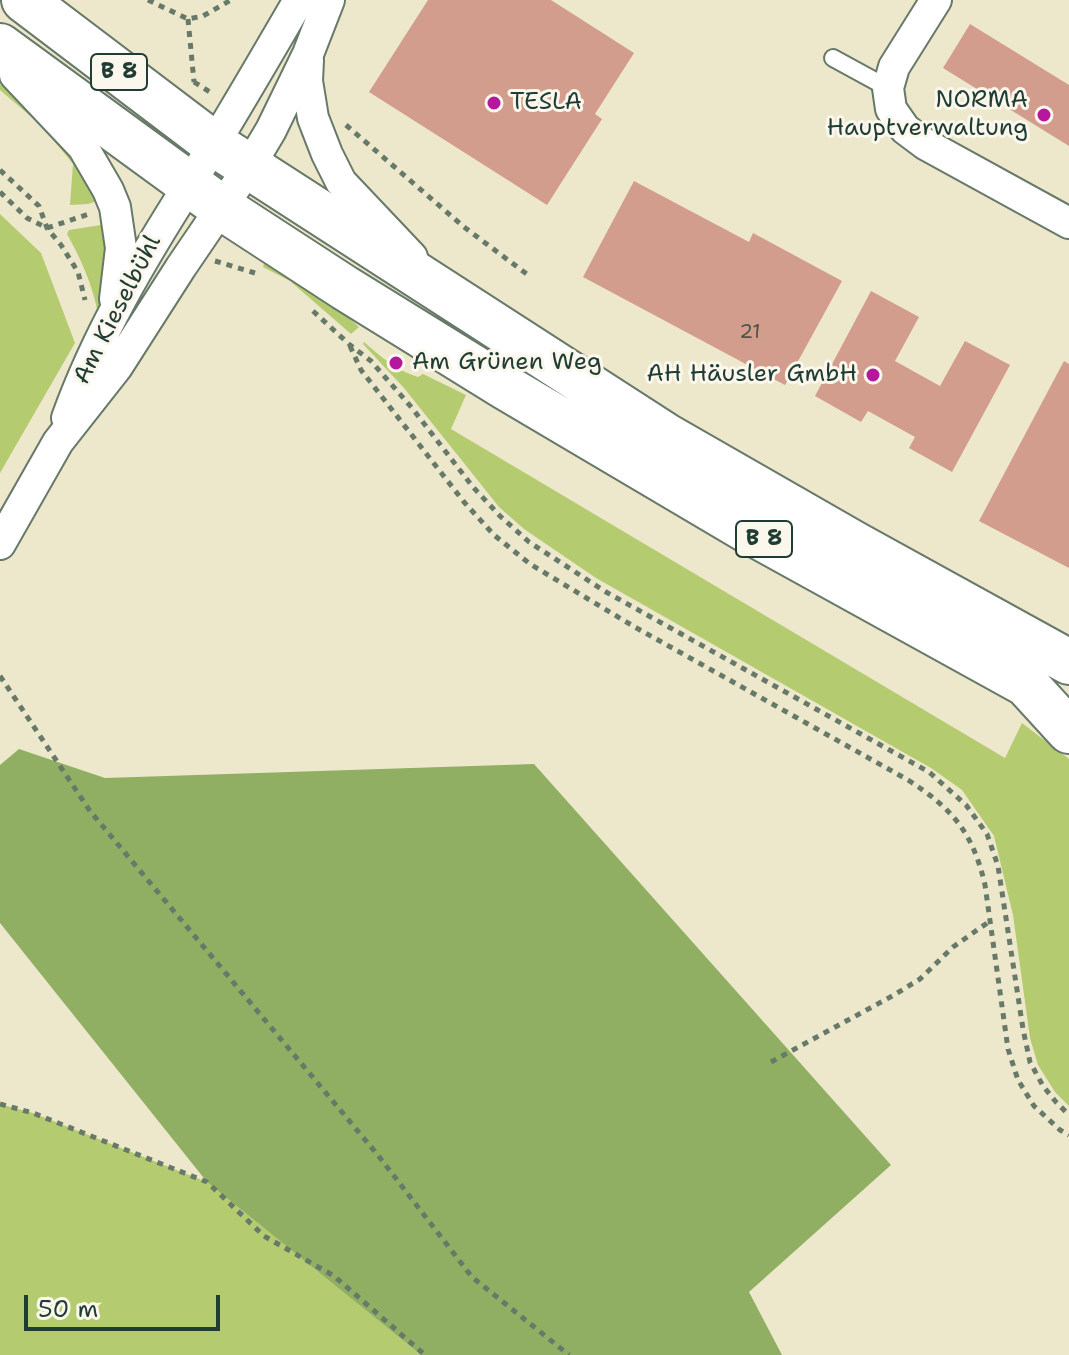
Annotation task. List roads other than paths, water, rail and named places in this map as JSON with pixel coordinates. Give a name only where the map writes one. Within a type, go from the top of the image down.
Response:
[{"type":"main road","name":"B 8","points":[[24,0],[232,155],[665,435],[1069,662]]},
{"type":"main road","name":"B 8","points":[[0,46],[206,196],[345,288],[518,395],[747,530],[1069,707]]},
{"type":"main road","points":[[1026,684],[1069,731]]},
{"type":"street","points":[[206,196],[232,155],[248,89],[299,0]]},
{"type":"street","points":[[206,196],[232,155],[271,130],[308,54],[329,0]]},
{"type":"street","points":[[936,0],[894,67],[888,88],[891,109],[915,137],[1069,223]]},
{"type":"street","points":[[308,54],[310,106],[320,140],[341,182],[446,295]]},
{"type":"street","points":[[0,59],[83,147],[108,190],[115,207],[121,248],[113,314]]},
{"type":"street","name":"Am Kieselbühl","points":[[58,442],[82,375],[160,229],[206,196]]},
{"type":"street","name":"Am Kieselbühl","points":[[0,544],[58,442],[117,367],[181,267],[206,196]]},
{"type":"lane","points":[[833,58],[888,88]]},
{"type":"place","name":"TESLA","points":[[494,103]]},
{"type":"place","name":"NORMA Hauptverwaltung","points":[[1044,115]]},
{"type":"place","name":"Am Grünen Weg","points":[[396,363]]},
{"type":"place","name":"AH Häusler GmbH","points":[[873,375]]}]
